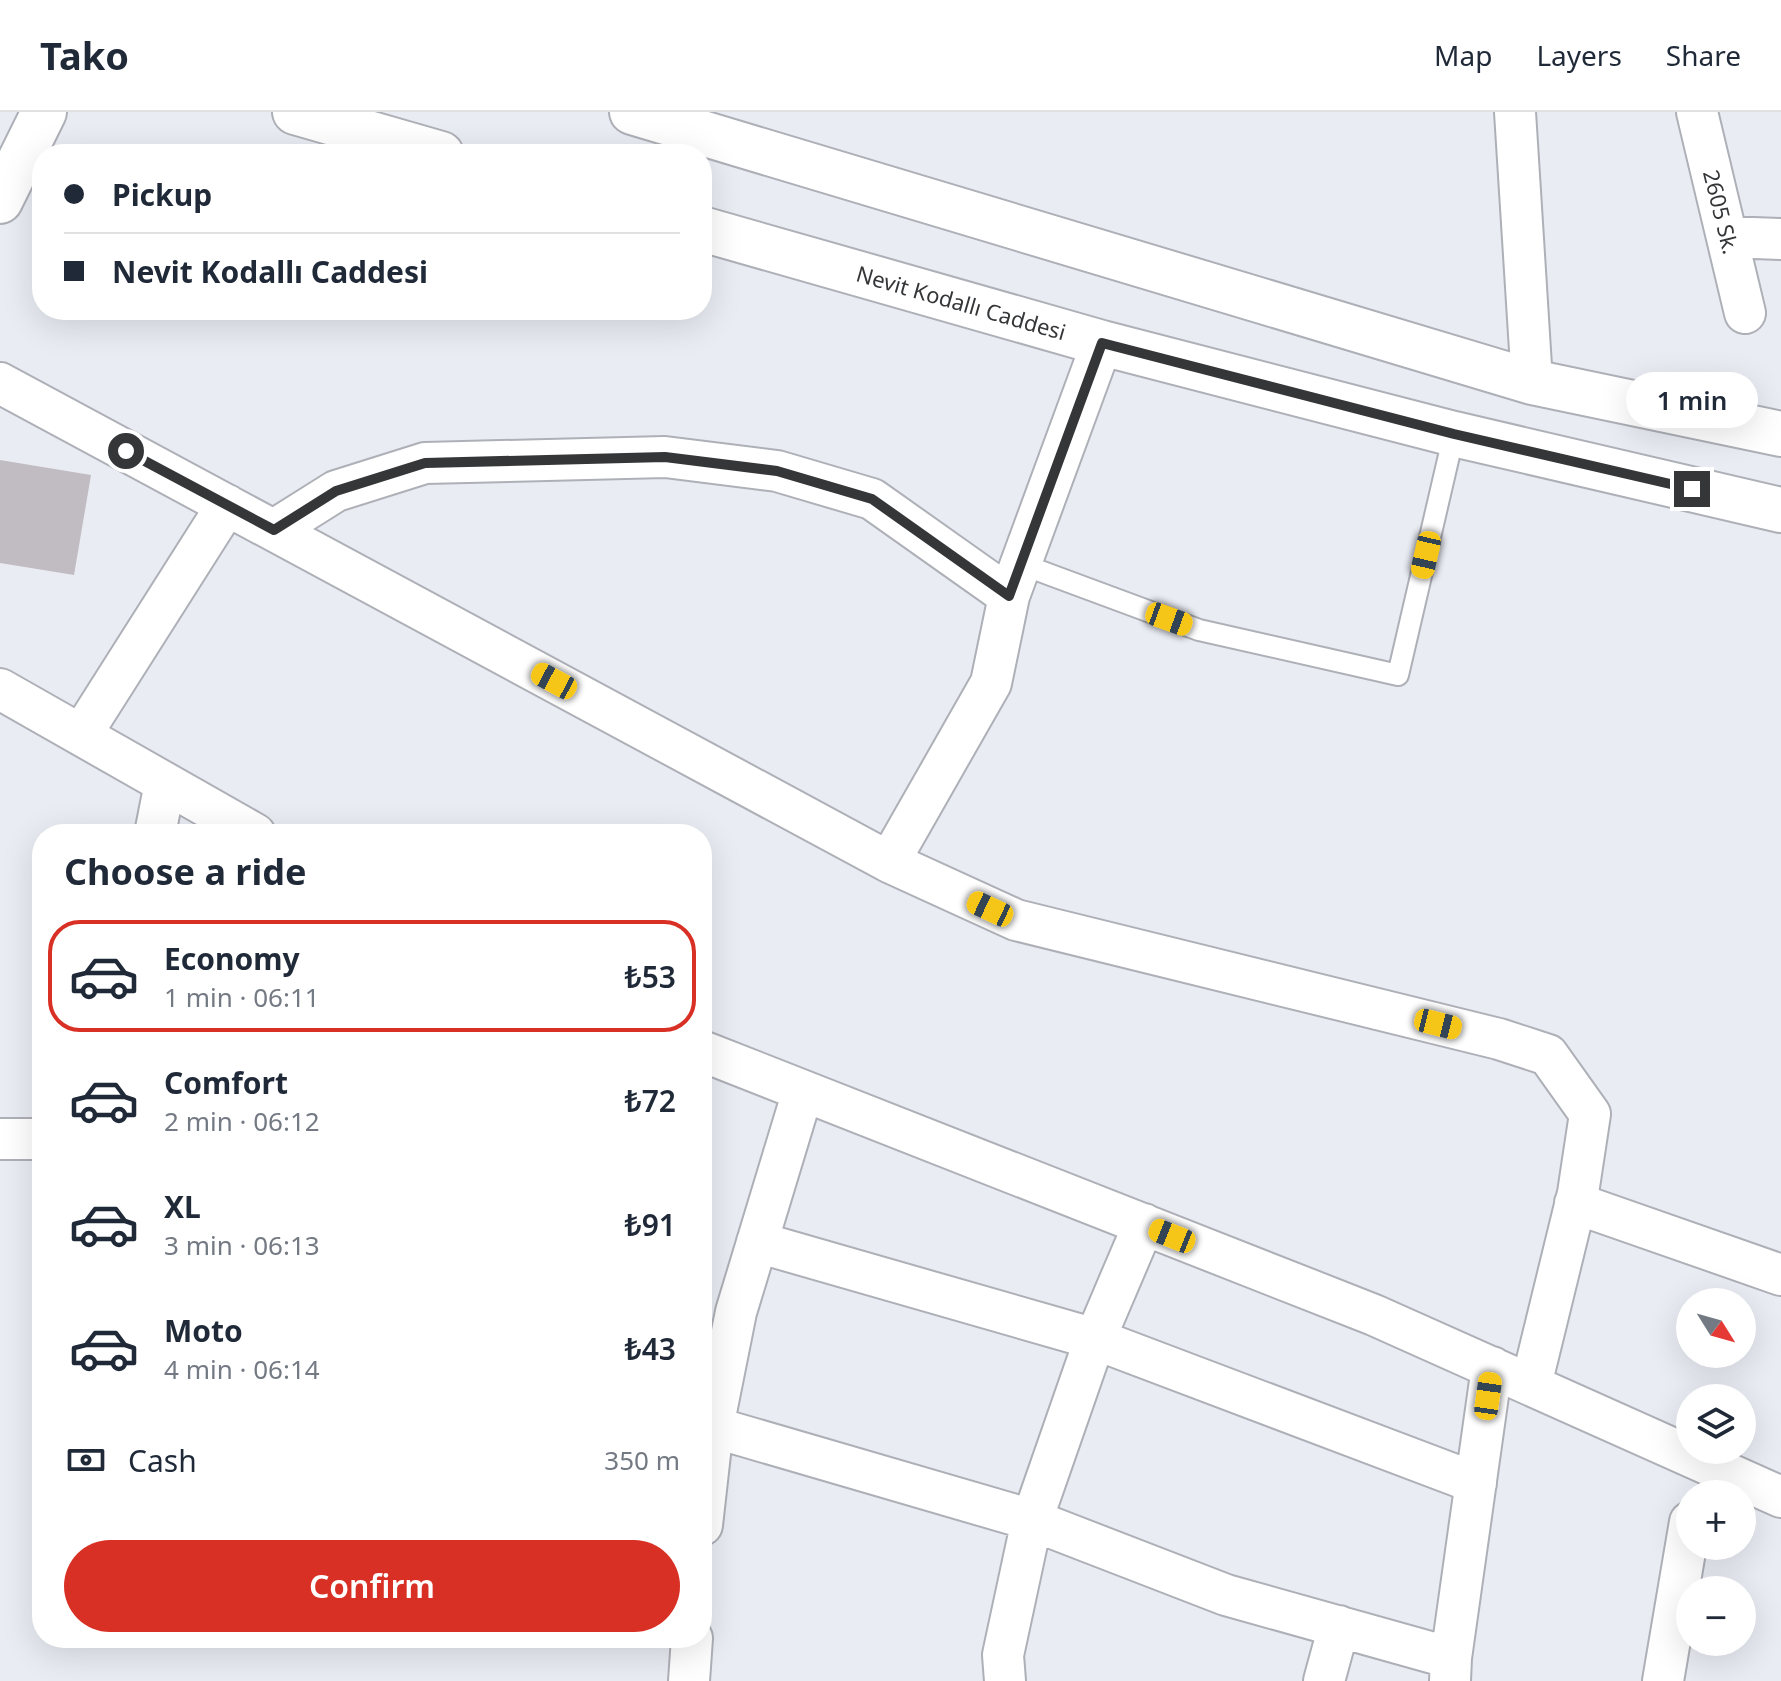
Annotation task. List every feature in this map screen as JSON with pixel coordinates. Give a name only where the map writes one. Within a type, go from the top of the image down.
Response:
[{"type":"main road","points":[[0,201],[44,112]]},
{"type":"main road","points":[[295,112],[406,144]]},
{"type":"main road","points":[[632,112],[1532,382],[1781,434]]},
{"type":"main road","name":"Nevit Kodallı Caddesi","points":[[712,232],[1102,343],[1454,434],[1781,510]]},
{"type":"street","points":[[1515,112],[1532,382]]},
{"type":"street","name":"2605 Sk.","points":[[1697,112],[1745,313]]},
{"type":"street","points":[[1727,237],[1781,239]]},
{"type":"street","points":[[889,862],[991,683],[1015,580],[1102,343]]},
{"type":"street","points":[[0,383],[889,862],[1016,920],[1499,1039],[1548,1055],[1590,1114],[1575,1203],[1531,1385]]},
{"type":"street","points":[[274,530],[336,491],[425,463],[665,457],[777,471],[872,499],[1015,580]]},
{"type":"street","points":[[81,735],[227,505]]},
{"type":"street","points":[[0,689],[237,824]]},
{"type":"street","points":[[157,824],[165,783]]},
{"type":"street","points":[[712,1055],[1374,1315],[1531,1385],[1698,1477],[1781,1497]]},
{"type":"street","points":[[712,1436],[736,1312],[803,1091]]},
{"type":"street","points":[[0,1139],[32,1139]]},
{"type":"street","points":[[1575,1203],[1781,1275]]},
{"type":"street","points":[[1005,1681],[1003,1655],[1032,1520],[1095,1339],[1144,1224]]},
{"type":"street","points":[[757,1242],[1095,1339],[1476,1483]]},
{"type":"street","points":[[713,1427],[1032,1520],[1226,1595],[1339,1626],[1450,1669],[1492,1367]]},
{"type":"street","points":[[1663,1681],[1684,1560]]},
{"type":"street","points":[[1324,1681],[1339,1626]]},
{"type":"street","points":[[689,1681],[691,1648]]},
{"type":"lane","points":[[1015,580],[1199,630],[1398,675],[1454,434]]},
{"type":"building","points":[[0,460],[91,475],[74,575],[0,563]]},
{"type":"route","points":[[126,451],[274,530],[336,491],[425,463],[665,457],[777,471],[872,499],[1009,596],[1102,343],[1454,434],[1692,489]]}]
